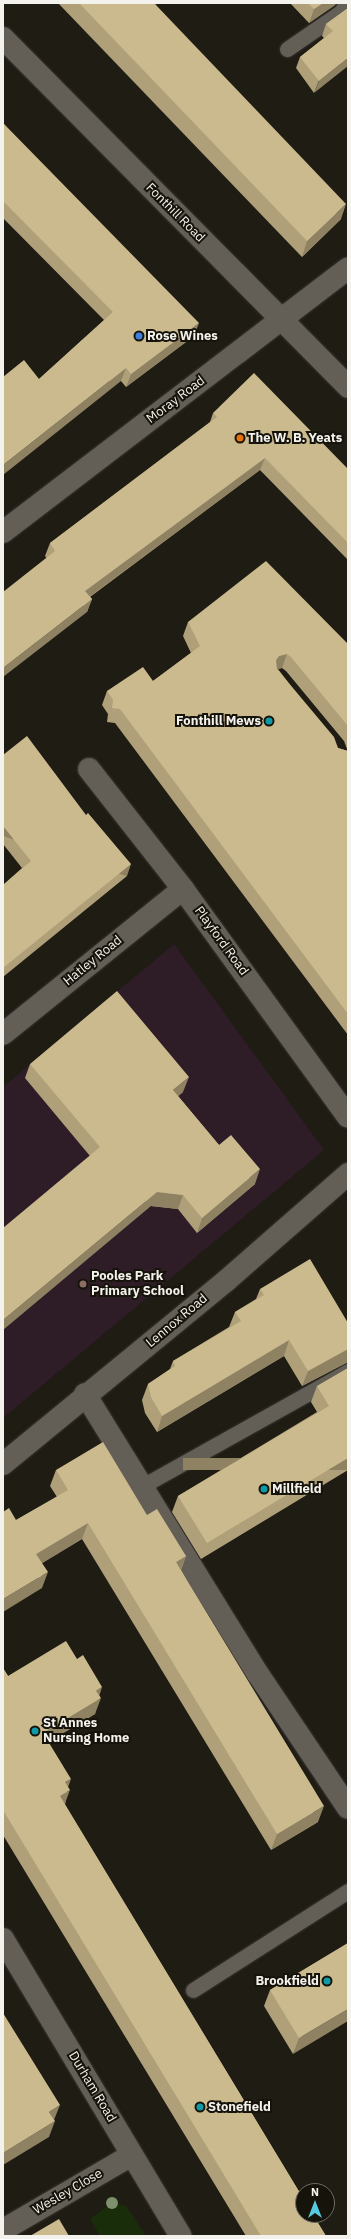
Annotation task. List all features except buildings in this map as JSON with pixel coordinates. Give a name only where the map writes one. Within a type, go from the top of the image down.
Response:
[{"type":"street","name":"Fonthill Road","points":[[3,38],[348,387]]},
{"type":"street","name":"Moray Road","points":[[3,532],[348,268]]},
{"type":"street","name":"Playford Road","points":[[89,768],[183,889],[348,1117]]},
{"type":"street","name":"Hatley Road","points":[[3,1034],[183,889]]},
{"type":"street","name":"Lennox Road","points":[[3,1464],[85,1394],[227,1280],[348,1174]]},
{"type":"street","points":[[85,1394],[144,1485],[258,1674],[348,1808]]},
{"type":"street","name":"Durham Road","points":[[3,1939],[181,2236]]},
{"type":"street","name":"Wesley Close","points":[[3,2230],[132,2155]]},
{"type":"lane","points":[[287,49],[342,11],[345,3]]},
{"type":"lane","points":[[144,1485],[348,1371]]},
{"type":"lane","points":[[193,1990],[348,1891]]},
{"type":"shaded area","name":"Pooles Park Primary School","points":[[174,944],[324,1150],[3,1418],[3,1087]]},
{"type":"green space","points":[[112,2203],[126,2206],[146,2236],[100,2236],[90,2219]]},
{"type":"place","name":"Rose Wines","points":[[139,336]]},
{"type":"place","name":"The W. B. Yeats","points":[[240,438]]},
{"type":"place","name":"Fonthill Mews","points":[[269,721]]},
{"type":"place","name":"Pooles Park Primary School","points":[[83,1284]]},
{"type":"place","name":"Millfield","points":[[264,1489]]},
{"type":"place","name":"St Annes Nursing Home","points":[[35,1731]]},
{"type":"place","name":"Brookfield","points":[[327,1981]]},
{"type":"place","name":"Stonefield","points":[[200,2107]]}]
